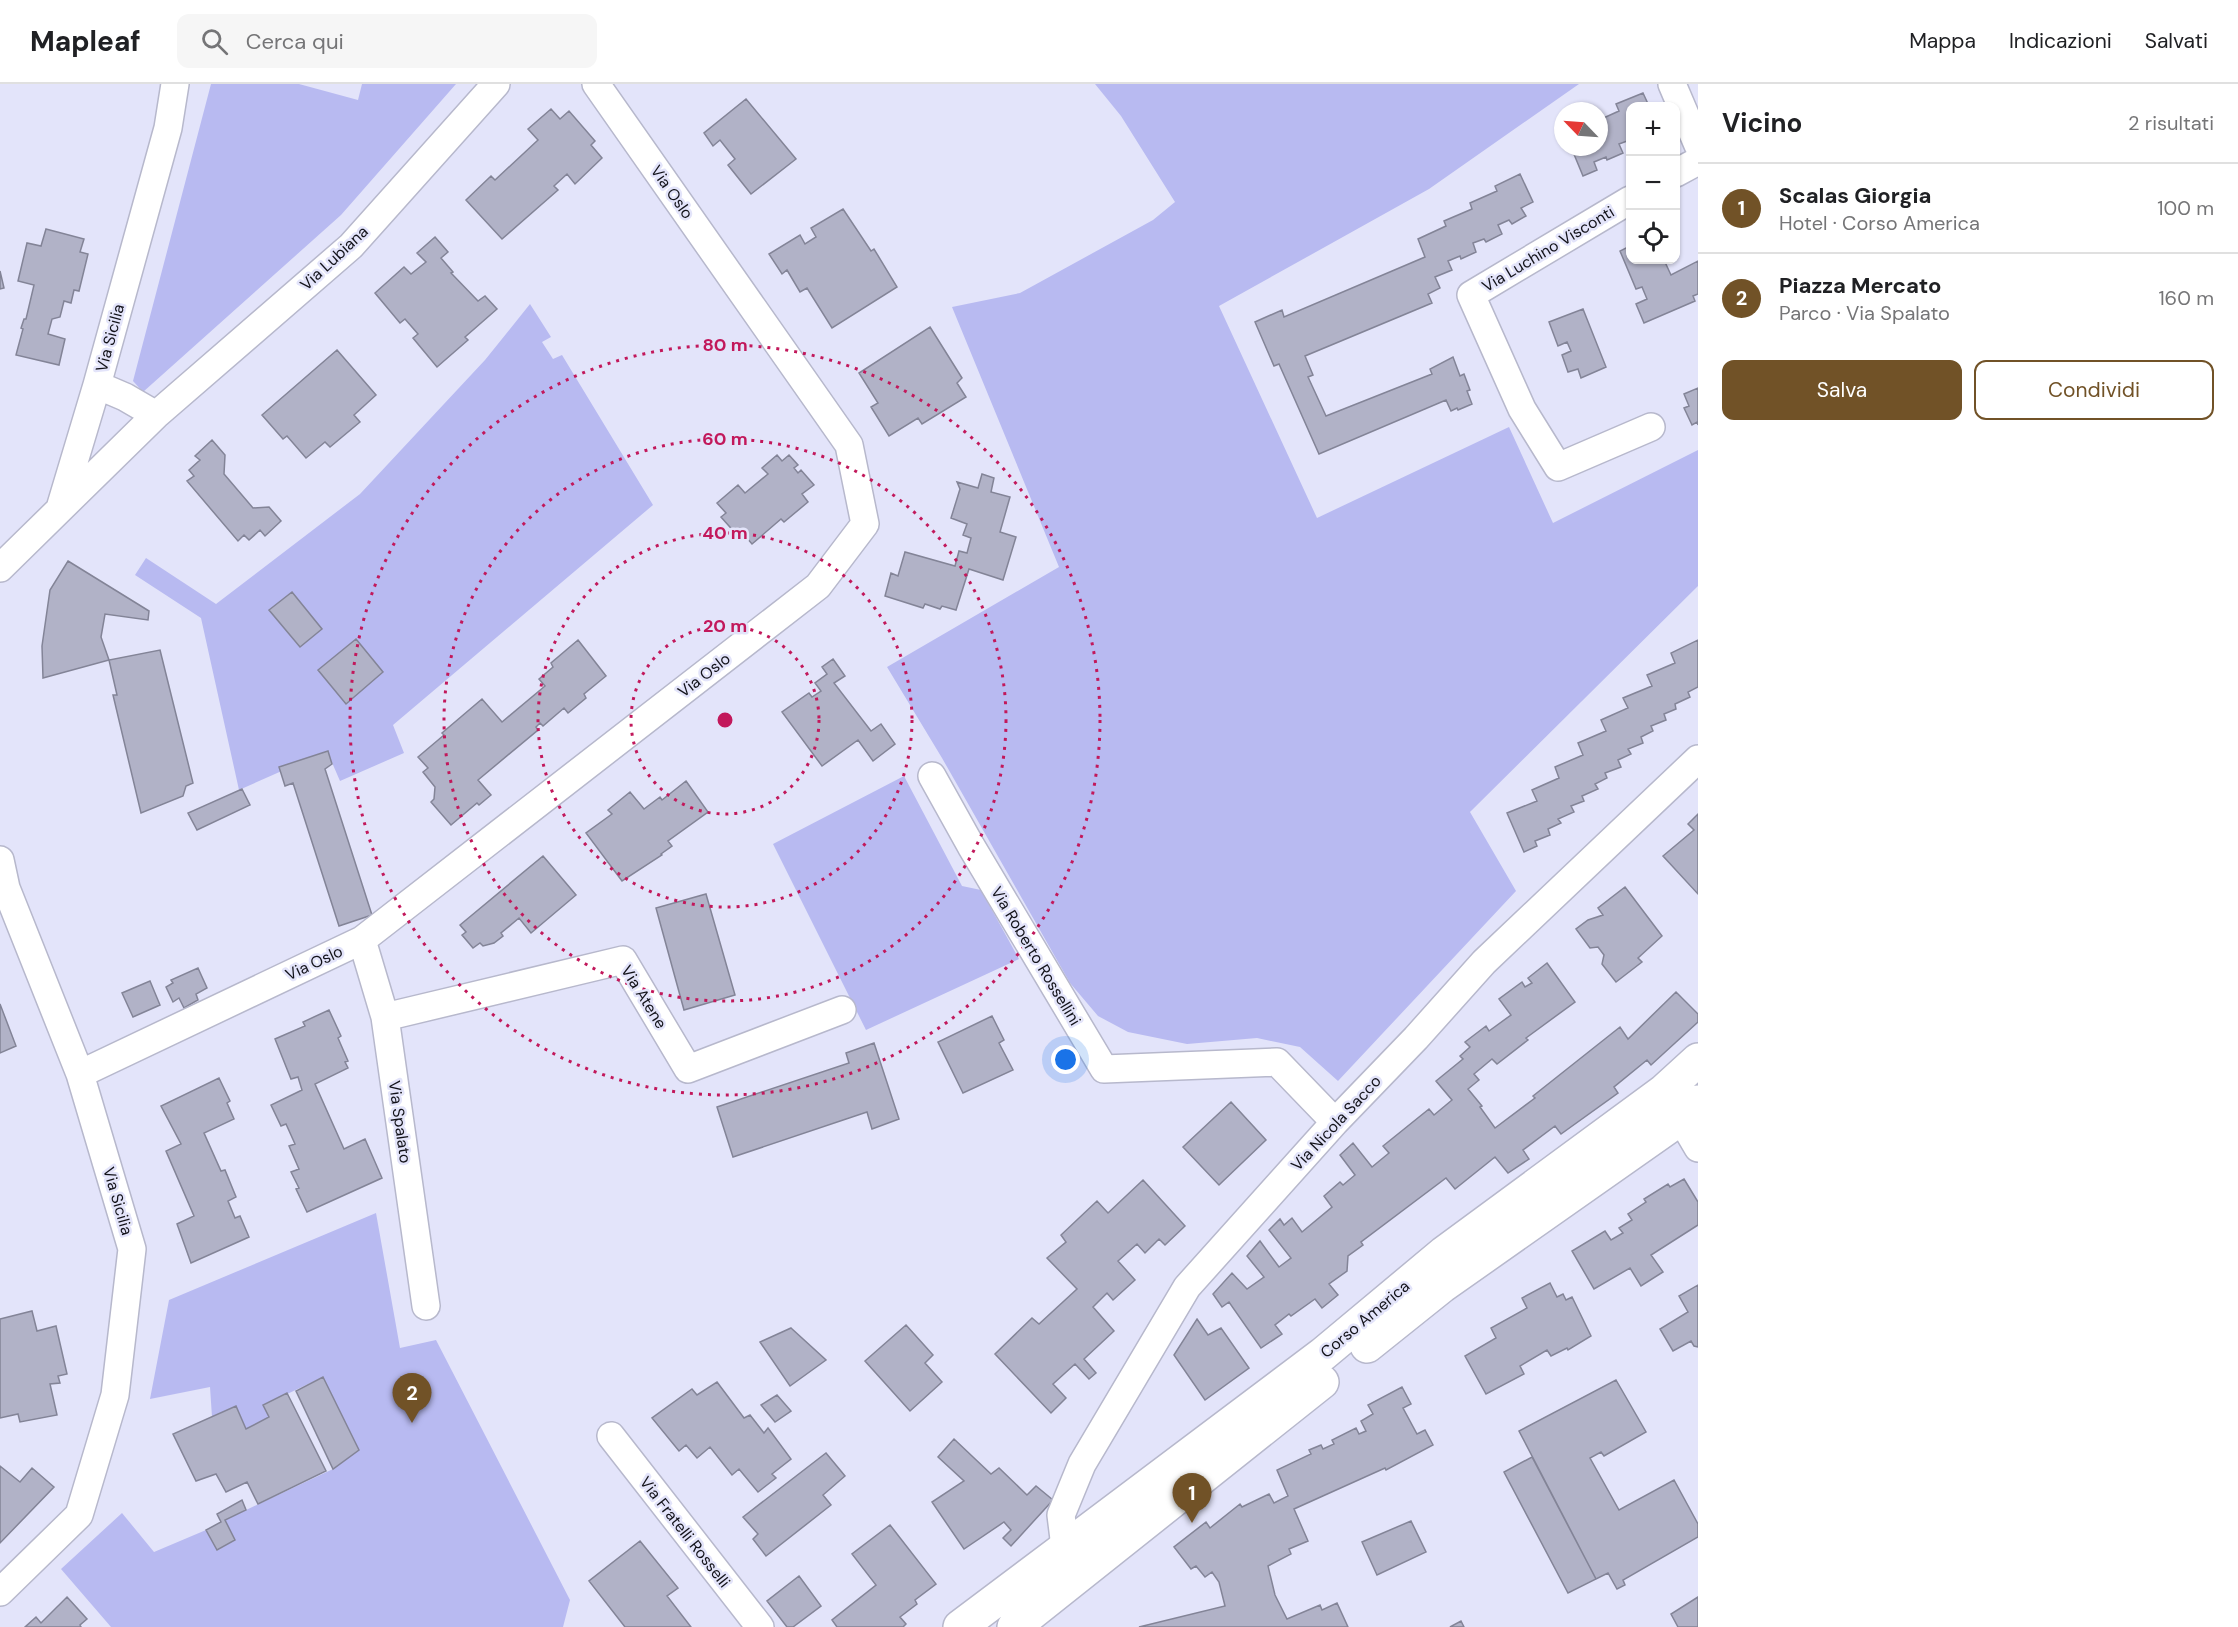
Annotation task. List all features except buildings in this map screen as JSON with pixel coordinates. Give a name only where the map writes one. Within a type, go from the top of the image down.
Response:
[{"type":"street","name":"Via Sicilia","points":[[0,568],[59,509],[98,385],[168,128],[175,84]]},
{"type":"street","name":"Via Lubiana","points":[[59,509],[156,415],[351,246],[496,84]]},
{"type":"street","name":"Via Oslo","points":[[81,1074],[362,940],[818,586],[865,524],[849,446],[596,84]]},
{"type":"street","points":[[1684,97],[1698,145]]},
{"type":"street","points":[[1680,170],[1698,161]]},
{"type":"street","name":"Via Luchino Visconti","points":[[1626,202],[1471,296],[1522,409],[1558,468],[1651,428]]},
{"type":"street","points":[[98,385],[156,415]]},
{"type":"street","name":"Via Nicola Sacco","points":[[1065,1546],[1061,1515],[1082,1464],[1187,1287],[1335,1122],[1416,1038],[1484,962],[1698,759]]},
{"type":"street","name":"Via Roberto Rossellini","points":[[932,776],[970,846],[1104,1070],[1277,1062],[1335,1122]]},
{"type":"street","name":"Via Sicilia","points":[[0,860],[6,888],[81,1074],[132,1249],[115,1395],[79,1515],[0,1592]]},
{"type":"street","name":"Via Spalato","points":[[362,940],[385,1017],[426,1306]]},
{"type":"street","name":"Via Atene","points":[[385,1017],[622,960],[688,1068],[842,1010]]},
{"type":"street","name":"Corso America","points":[[960,1627],[1323,1354],[1444,1253],[1664,1091],[1698,1060]]},
{"type":"street","points":[[1664,1091],[1689,1110],[1698,1148]]},
{"type":"street","name":"Corso America","points":[[1014,1627],[1443,1286],[1689,1110]]},
{"type":"street","name":"Via Fratelli Rosselli","points":[[611,1436],[760,1627]]},
{"type":"street","points":[[1065,1546],[1086,1571]]},
{"type":"shaded area","points":[[211,84],[299,84],[358,100],[362,84],[456,84],[341,215],[143,392],[133,381]]},
{"type":"shaded area","points":[[1095,84],[1579,84],[1429,189],[1219,306],[1317,518],[1509,427],[1553,523],[1698,450],[1698,586],[1470,812],[1516,891],[1338,1081],[1300,1047],[1257,1038],[1187,1044],[1128,1032],[1098,1016],[1070,983],[942,758],[887,667],[1059,567],[952,307],[1020,293],[1153,220],[1175,202],[1121,116]]},
{"type":"shaded area","points":[[530,304],[551,337],[542,342],[553,359],[562,355],[653,505],[393,725],[404,753],[340,781],[327,751],[239,790],[201,618],[135,575],[146,558],[216,604],[360,494],[485,360]]},
{"type":"shaded area","points":[[904,776],[962,886],[981,890],[1019,959],[866,1030],[773,844]]},
{"type":"shaded area","points":[[376,1213],[400,1348],[436,1340],[570,1600],[563,1627],[111,1627],[61,1569],[122,1513],[154,1552],[206,1530],[218,1550],[235,1540],[225,1520],[333,1469],[359,1450],[323,1377],[264,1405],[269,1417],[246,1429],[236,1406],[212,1417],[210,1387],[150,1399],[169,1300]]},
{"type":"place","name":"Piazza Mercato","points":[[412,1423]]},
{"type":"place","name":"Scalas Giorgia","points":[[1192,1523]]}]
